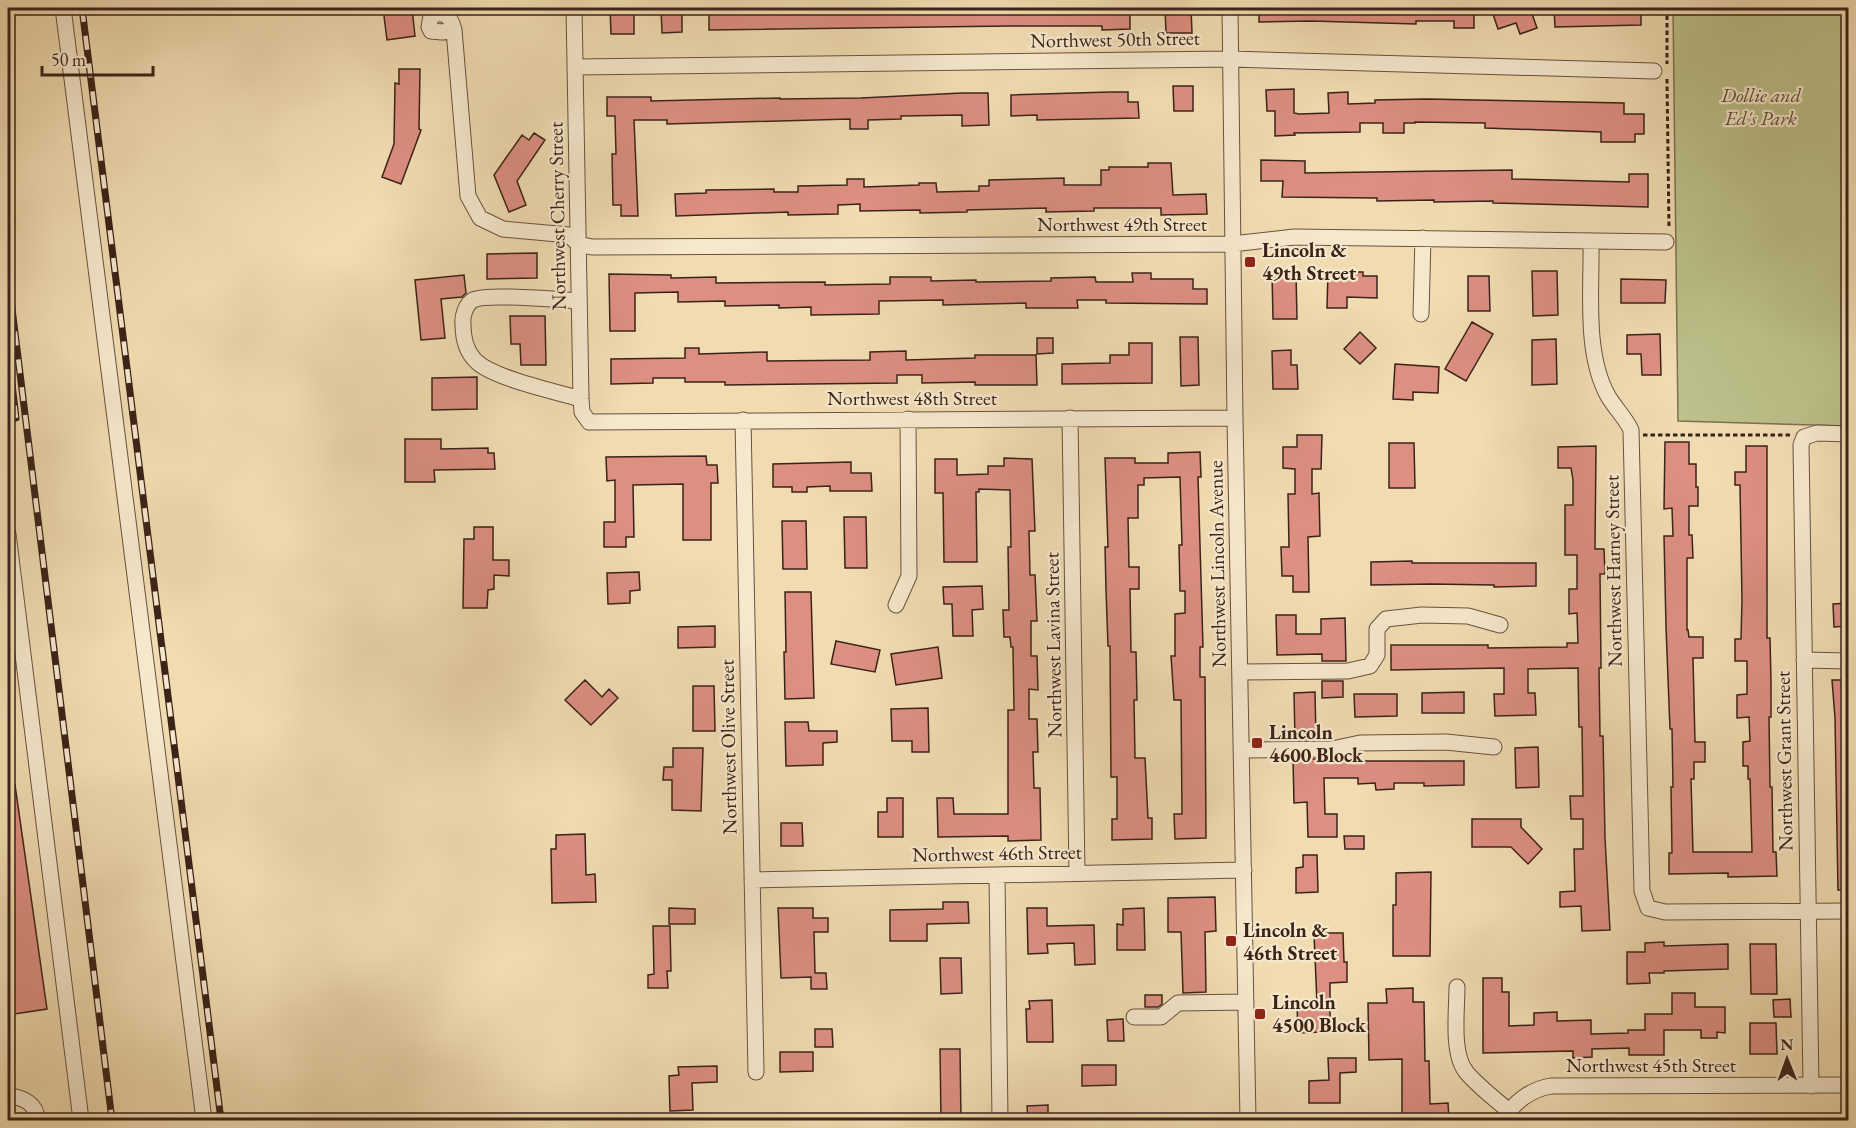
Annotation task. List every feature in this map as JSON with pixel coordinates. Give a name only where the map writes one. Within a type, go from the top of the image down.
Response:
[{"type":"street","points":[[63,8],[204,1120]]},
{"type":"street","name":"Northwest Cherry Street","points":[[574,8],[581,399],[582,412],[589,422]]},
{"type":"street","name":"Northwest Lincoln Avenue","points":[[1230,8],[1232,244],[1248,1120]]},
{"type":"street","name":"Northwest 49th Street","points":[[454,30],[468,196],[480,218],[503,229],[569,235],[578,244],[592,247],[1232,244],[1294,237],[1666,242]]},
{"type":"street","name":"Northwest 50th Street","points":[[576,67],[1230,59],[1654,70]]},
{"type":"street","points":[[1421,314],[1423,238]]},
{"type":"street","name":"Northwest Harney Street","points":[[1592,241],[1594,352],[1608,396],[1626,419],[1631,430],[1642,891],[1648,908],[1665,912],[1808,911]]},
{"type":"street","points":[[579,301],[481,298],[469,304],[462,321],[465,344],[472,356],[487,370],[581,399]]},
{"type":"street","name":"Northwest 48th Street","points":[[589,422],[1070,417],[1235,418]]},
{"type":"street","name":"Northwest Lavina Street","points":[[1070,417],[1077,873]]},
{"type":"street","points":[[896,605],[909,576],[908,419]]},
{"type":"street","name":"Northwest Olive Street","points":[[742,420],[756,1072]]},
{"type":"street","name":"Northwest Grant Street","points":[[1810,1086],[1800,455],[1804,437],[1817,433],[1848,434]]},
{"type":"street","points":[[8,534],[81,1120]]},
{"type":"street","points":[[1240,672],[1348,671],[1371,666],[1377,655],[1377,629],[1386,620],[1422,615],[1468,616],[1500,625]]},
{"type":"street","points":[[1804,660],[1848,661]]},
{"type":"street","points":[[1241,750],[1332,749],[1360,743],[1446,742],[1494,747]]},
{"type":"street","name":"Northwest 46th Street","points":[[752,880],[1244,870]]},
{"type":"street","points":[[997,874],[1000,1120]]},
{"type":"street","points":[[1808,911],[1848,911]]},
{"type":"street","points":[[1457,987],[1457,1050],[1460,1062],[1466,1072],[1506,1116]]},
{"type":"street","points":[[1134,1017],[1161,1017],[1178,1003],[1246,1002]]},
{"type":"street","name":"Northwest 45th Street","points":[[1506,1116],[1522,1098],[1531,1092],[1551,1086],[1848,1085]]},
{"type":"street","points":[[8,1096],[23,1099],[32,1105],[37,1113],[37,1120]]},
{"type":"path","points":[[1666,8],[1669,226]]},
{"type":"path","points":[[1641,435],[1788,435]]},
{"type":"green space","name":"Dollie and Ed's Park","points":[[1673,8],[1848,8],[1848,426],[1678,421]]},
{"type":"building","points":[[383,8],[412,8],[415,36],[387,40]]},
{"type":"building","points":[[610,8],[634,8],[634,34],[611,34]]},
{"type":"building","points":[[661,8],[682,8],[682,32],[662,33]]},
{"type":"building","points":[[709,8],[1130,8],[1130,29],[1102,30],[1102,26],[1009,26],[709,30]]},
{"type":"building","points":[[1165,8],[1191,8],[1192,33],[1166,33]]},
{"type":"building","points":[[1259,8],[1474,8],[1474,28],[1454,28],[1454,21],[1416,21],[1416,24],[1259,22]]},
{"type":"building","points":[[1491,8],[1530,8],[1537,28],[1520,34],[1516,23],[1498,29]]},
{"type":"building","points":[[1554,8],[1641,8],[1641,25],[1555,27]]},
{"type":"building","points":[[399,69],[420,69],[419,129],[421,130],[401,184],[382,177],[394,144],[395,83],[399,84]]},
{"type":"building","points":[[1173,86],[1193,86],[1193,111],[1174,111]]},
{"type":"building","points":[[1294,89],[1294,113],[1299,114],[1329,113],[1328,93],[1348,92],[1348,104],[1375,103],[1375,100],[1427,99],[1624,103],[1624,114],[1644,114],[1644,134],[1635,134],[1635,142],[1601,142],[1601,132],[1485,128],[1485,123],[1415,122],[1404,123],[1404,133],[1383,133],[1383,123],[1360,123],[1360,132],[1294,133],[1295,135],[1275,136],[1275,111],[1267,111],[1266,90]]},
{"type":"building","points":[[1128,92],[1128,102],[1138,102],[1139,118],[1037,120],[1037,115],[1011,116],[1011,95]]},
{"type":"building","points":[[988,93],[989,125],[962,126],[962,115],[901,116],[901,119],[868,120],[868,129],[850,129],[850,119],[667,124],[667,120],[634,120],[638,216],[621,216],[621,205],[613,205],[612,154],[616,154],[615,116],[607,116],[607,97],[651,97],[651,101],[861,98]]},
{"type":"building","points":[[534,133],[545,140],[517,181],[526,205],[509,212],[494,175],[522,135],[529,140]]},
{"type":"building","points":[[1261,160],[1305,161],[1305,173],[1512,170],[1512,179],[1629,182],[1629,174],[1648,174],[1648,207],[1282,197],[1283,181],[1261,181]]},
{"type":"building","points":[[1148,163],[1171,163],[1173,195],[1206,194],[1207,214],[1161,215],[1161,208],[1094,208],[1094,211],[1046,212],[1046,208],[920,213],[920,210],[860,211],[860,204],[838,205],[838,214],[788,215],[788,212],[676,216],[675,194],[706,193],[706,190],[774,189],[774,192],[798,192],[798,186],[847,185],[847,179],[864,179],[864,187],[936,183],[937,192],[979,191],[979,186],[989,186],[989,180],[1064,178],[1064,185],[1101,185],[1101,170],[1109,170],[1109,167],[1148,167]]},
{"type":"building","points":[[537,253],[537,278],[487,279],[487,254]]},
{"type":"building","points":[[1532,271],[1557,271],[1558,315],[1533,316]]},
{"type":"building","points":[[1328,272],[1363,272],[1363,276],[1377,276],[1377,298],[1347,297],[1347,308],[1327,308]]},
{"type":"building","points":[[1132,273],[1151,273],[1151,279],[1193,279],[1193,289],[1207,289],[1207,304],[1106,303],[1106,300],[1077,300],[1078,308],[1026,308],[1026,303],[943,305],[943,300],[879,301],[879,314],[811,315],[811,307],[725,306],[725,301],[678,302],[678,292],[635,293],[635,331],[610,331],[609,274],[671,275],[671,278],[716,277],[716,283],[825,282],[825,285],[890,284],[890,277],[931,277],[931,281],[976,280],[976,282],[1051,281],[1051,278],[1095,277],[1096,282],[1133,282]]},
{"type":"building","points":[[1272,274],[1296,274],[1297,319],[1273,319]]},
{"type":"building","points":[[464,275],[466,293],[462,297],[441,299],[445,338],[421,340],[415,280]]},
{"type":"building","points":[[1468,276],[1489,276],[1490,311],[1468,311]]},
{"type":"building","points":[[1621,279],[1666,280],[1665,303],[1621,303]]},
{"type":"building","points":[[510,316],[545,316],[546,365],[521,365],[520,344],[511,344]]},
{"type":"building","points":[[1472,322],[1493,334],[1466,381],[1445,369]]},
{"type":"building","points":[[1360,332],[1376,348],[1360,364],[1344,349]]},
{"type":"building","points":[[1660,334],[1661,375],[1642,375],[1641,354],[1627,354],[1627,335]]},
{"type":"building","points":[[1180,337],[1198,337],[1199,385],[1181,386]]},
{"type":"building","points":[[1037,338],[1053,338],[1053,353],[1037,354]]},
{"type":"building","points":[[1556,339],[1557,384],[1532,385],[1532,340]]},
{"type":"building","points":[[1129,343],[1152,343],[1152,383],[1062,384],[1062,364],[1110,363],[1110,355],[1129,355]]},
{"type":"building","points":[[685,348],[699,348],[699,354],[767,352],[767,361],[870,360],[870,352],[906,351],[906,360],[975,358],[975,355],[1036,355],[1037,385],[975,385],[975,382],[922,383],[922,375],[897,375],[897,383],[725,385],[725,382],[685,382],[685,378],[653,378],[653,383],[611,384],[611,359],[685,358]]},
{"type":"building","points":[[1291,350],[1291,365],[1297,365],[1298,389],[1273,389],[1272,351]]},
{"type":"building","points":[[1395,364],[1439,367],[1438,393],[1413,392],[1413,400],[1393,399]]},
{"type":"building","points":[[477,377],[477,409],[432,410],[432,378]]},
{"type":"building","points":[[1297,435],[1322,435],[1321,469],[1312,469],[1312,494],[1319,493],[1320,536],[1308,537],[1309,592],[1293,592],[1293,576],[1282,576],[1281,547],[1289,547],[1288,494],[1295,494],[1295,469],[1283,468],[1283,447],[1297,447]]},
{"type":"building","points":[[405,439],[441,439],[441,449],[488,448],[488,453],[494,453],[495,469],[434,470],[435,482],[405,482]]},
{"type":"building","points":[[1665,442],[1689,442],[1689,464],[1696,464],[1696,487],[1698,487],[1698,506],[1689,506],[1689,535],[1692,535],[1693,558],[1687,558],[1687,630],[1689,637],[1703,637],[1703,658],[1693,658],[1695,742],[1705,742],[1705,762],[1694,762],[1694,779],[1691,779],[1693,852],[1752,852],[1750,779],[1748,779],[1748,766],[1743,766],[1743,742],[1750,741],[1749,717],[1737,718],[1737,695],[1747,694],[1747,661],[1735,661],[1735,639],[1741,639],[1742,600],[1740,485],[1735,485],[1735,472],[1746,472],[1746,446],[1767,446],[1767,638],[1770,638],[1771,683],[1770,787],[1772,787],[1773,852],[1776,852],[1777,876],[1728,877],[1728,873],[1669,874],[1669,853],[1672,853],[1671,787],[1673,787],[1664,536],[1673,536],[1672,508],[1664,509]]},
{"type":"building","points":[[1389,443],[1414,443],[1415,488],[1389,488]]},
{"type":"building","points":[[1596,446],[1595,549],[1604,549],[1605,574],[1600,574],[1601,668],[1599,668],[1600,736],[1603,736],[1610,930],[1582,931],[1581,906],[1560,907],[1560,892],[1575,891],[1574,849],[1583,849],[1583,819],[1571,819],[1570,796],[1583,796],[1578,668],[1528,669],[1528,693],[1535,693],[1536,715],[1495,716],[1494,694],[1504,694],[1504,668],[1391,670],[1391,645],[1488,645],[1488,648],[1567,647],[1567,643],[1578,643],[1577,613],[1569,614],[1569,589],[1577,589],[1577,555],[1565,555],[1565,505],[1573,505],[1573,480],[1571,468],[1558,468],[1558,447]]},
{"type":"building","points":[[1200,452],[1201,477],[1198,477],[1203,647],[1200,647],[1200,677],[1205,677],[1206,838],[1175,839],[1174,814],[1182,814],[1181,700],[1174,700],[1171,656],[1175,656],[1175,614],[1185,613],[1185,591],[1180,591],[1179,545],[1182,545],[1180,477],[1144,478],[1144,485],[1138,485],[1138,518],[1128,518],[1129,567],[1139,567],[1139,589],[1130,589],[1131,652],[1136,652],[1135,758],[1145,758],[1148,818],[1152,818],[1152,839],[1112,840],[1112,819],[1117,819],[1117,777],[1111,777],[1105,458],[1135,458],[1135,463],[1168,463],[1168,453]]},
{"type":"building","points":[[706,456],[707,465],[717,465],[718,483],[711,483],[711,540],[683,540],[683,484],[633,485],[634,537],[626,537],[626,547],[604,547],[604,522],[615,522],[615,480],[607,481],[606,457]]},
{"type":"building","points":[[1004,458],[1032,459],[1035,531],[1029,531],[1030,575],[1035,575],[1037,621],[1031,621],[1031,656],[1037,656],[1038,690],[1029,689],[1029,719],[1037,719],[1038,752],[1033,752],[1034,788],[1040,788],[1041,840],[1008,841],[1008,836],[938,837],[937,798],[953,798],[954,814],[1008,814],[1008,710],[1014,710],[1013,647],[1011,647],[1010,637],[1004,637],[1003,610],[1009,610],[1010,490],[979,489],[979,492],[976,492],[977,562],[944,562],[943,493],[935,493],[935,459],[957,459],[957,475],[988,474],[988,466],[1004,466]]},
{"type":"building","points":[[851,462],[851,473],[871,473],[872,491],[830,491],[830,486],[807,487],[807,492],[792,492],[792,487],[773,487],[773,464]]},
{"type":"building","points":[[844,517],[866,517],[867,568],[845,568]]},
{"type":"building","points":[[782,521],[806,521],[807,569],[783,569]]},
{"type":"building","points":[[474,527],[493,527],[493,560],[509,560],[509,576],[494,575],[494,589],[488,590],[487,608],[463,608],[464,539],[474,539]]},
{"type":"building","points":[[1412,561],[1412,563],[1536,563],[1536,586],[1371,585],[1371,562]]},
{"type":"building","points":[[639,572],[640,590],[630,591],[630,603],[608,604],[607,573]]},
{"type":"building","points":[[982,586],[983,609],[972,610],[973,636],[953,636],[952,604],[944,604],[943,587]]},
{"type":"building","points":[[785,592],[811,592],[814,698],[785,699]]},
{"type":"building","points":[[1848,603],[1848,626],[1834,627],[1833,604]]},
{"type":"building","points":[[1276,615],[1296,615],[1296,634],[1321,634],[1321,619],[1345,618],[1346,661],[1322,661],[1322,654],[1277,655]]},
{"type":"building","points":[[715,626],[715,647],[678,648],[678,627]]},
{"type":"building","points":[[836,641],[880,650],[875,672],[831,664]]},
{"type":"building","points":[[938,647],[942,678],[896,685],[891,654]]},
{"type":"building","points":[[585,680],[602,697],[609,689],[618,698],[591,725],[565,700]]},
{"type":"building","points":[[1832,680],[1848,680],[1848,890],[1838,890],[1835,718]]},
{"type":"building","points":[[1322,681],[1343,681],[1343,697],[1322,698]]},
{"type":"building","points":[[693,686],[714,686],[715,731],[693,731]]},
{"type":"building","points":[[1315,692],[1316,739],[1295,740],[1294,693]]},
{"type":"building","points":[[1464,692],[1464,713],[1422,713],[1422,693]]},
{"type":"building","points":[[1354,694],[1397,694],[1397,716],[1355,717]]},
{"type":"building","points":[[928,708],[929,752],[912,752],[912,741],[892,741],[891,709]]},
{"type":"building","points":[[785,722],[808,722],[809,731],[837,731],[837,742],[823,743],[823,765],[786,766]]},
{"type":"building","points":[[1538,747],[1539,787],[1516,788],[1515,748]]},
{"type":"building","points":[[673,748],[703,748],[701,811],[672,810],[672,780],[663,780],[664,767],[673,767]]},
{"type":"building","points":[[1293,759],[1464,761],[1464,785],[1424,786],[1424,783],[1394,783],[1394,789],[1376,790],[1375,783],[1358,784],[1358,778],[1324,778],[1325,814],[1337,814],[1337,837],[1308,837],[1307,802],[1294,803]]},
{"type":"building","points":[[8,785],[15,785],[47,1009],[8,1015]]},
{"type":"building","points":[[887,798],[903,798],[903,837],[878,837],[878,812],[887,812]]},
{"type":"building","points":[[1472,819],[1521,819],[1521,827],[1542,849],[1528,864],[1511,847],[1472,847]]},
{"type":"building","points":[[781,823],[802,823],[803,846],[781,846]]},
{"type":"building","points":[[585,834],[586,875],[595,874],[596,902],[552,903],[551,849],[556,849],[556,835]]},
{"type":"building","points":[[1344,836],[1364,836],[1364,849],[1345,849]]},
{"type":"building","points":[[1303,855],[1317,855],[1318,892],[1296,893],[1296,868],[1303,867]]},
{"type":"building","points":[[1431,872],[1430,956],[1393,956],[1393,905],[1396,905],[1396,873]]},
{"type":"building","points":[[1215,897],[1216,931],[1205,932],[1206,992],[1183,993],[1181,932],[1168,932],[1168,898]]},
{"type":"building","points":[[943,902],[968,902],[969,923],[927,924],[927,941],[890,941],[890,910],[943,909]]},
{"type":"building","points":[[669,908],[695,909],[695,924],[669,924]]},
{"type":"building","points":[[778,908],[813,908],[813,918],[828,918],[828,932],[814,932],[815,973],[826,973],[827,989],[811,989],[811,977],[781,978]]},
{"type":"building","points":[[1027,908],[1047,908],[1047,926],[1094,925],[1095,964],[1075,965],[1074,943],[1047,944],[1048,953],[1028,954]]},
{"type":"building","points":[[1144,908],[1145,950],[1117,950],[1117,924],[1123,925],[1123,909]]},
{"type":"building","points":[[653,926],[670,926],[671,971],[667,971],[668,988],[648,988],[648,975],[654,974]]},
{"type":"building","points":[[1314,933],[1343,933],[1347,982],[1330,983],[1330,1025],[1320,1025],[1320,1032],[1298,1033],[1297,1004],[1317,1004]]},
{"type":"building","points":[[1664,942],[1664,946],[1728,944],[1728,969],[1649,973],[1650,983],[1627,984],[1627,952],[1645,952],[1645,943]]},
{"type":"building","points":[[1750,944],[1776,944],[1777,994],[1751,994]]},
{"type":"building","points":[[940,958],[961,958],[962,993],[941,994]]},
{"type":"building","points":[[1483,978],[1502,978],[1502,992],[1509,992],[1509,1026],[1534,1025],[1534,1013],[1557,1012],[1557,1021],[1591,1020],[1591,1034],[1645,1030],[1645,1014],[1672,1014],[1672,993],[1695,993],[1695,1007],[1725,1007],[1725,1033],[1717,1032],[1717,1038],[1701,1038],[1701,1030],[1664,1030],[1664,1055],[1629,1055],[1629,1048],[1592,1049],[1592,1057],[1573,1058],[1573,1051],[1483,1053]]},
{"type":"building","points":[[1413,988],[1413,1002],[1424,1002],[1425,1061],[1429,1061],[1430,1104],[1448,1103],[1449,1120],[1402,1120],[1402,1059],[1369,1060],[1368,1003],[1387,1003],[1386,989]]},
{"type":"building","points":[[1145,995],[1162,995],[1162,1004],[1158,1007],[1145,1007]]},
{"type":"building","points":[[1790,999],[1791,1017],[1774,1017],[1773,1000]]},
{"type":"building","points":[[1052,1000],[1053,1042],[1027,1042],[1026,1009],[1030,1009],[1029,1001]]},
{"type":"building","points":[[1123,1019],[1124,1041],[1108,1041],[1107,1020]]},
{"type":"building","points":[[1750,1023],[1776,1023],[1777,1054],[1750,1054]]},
{"type":"building","points":[[815,1029],[832,1029],[833,1047],[815,1047]]},
{"type":"building","points":[[940,1049],[960,1049],[961,1120],[941,1120]]},
{"type":"building","points":[[780,1052],[813,1052],[813,1071],[780,1072]]},
{"type":"building","points":[[1328,1058],[1356,1058],[1356,1072],[1340,1073],[1340,1103],[1309,1103],[1309,1081],[1329,1080]]},
{"type":"building","points":[[1082,1065],[1116,1065],[1116,1085],[1082,1086]]},
{"type":"building","points":[[717,1066],[717,1082],[692,1083],[693,1110],[670,1111],[669,1076],[679,1075],[678,1067]]},
{"type":"building","points":[[1048,1105],[1048,1120],[1028,1120],[1027,1106]]},
{"type":"railway","points":[[82,8],[221,1120]]},
{"type":"railway","points":[[8,276],[112,1120]]},
{"type":"railway","points":[[8,350],[16,418]]},
{"type":"place","name":"Lincoln & 49th Street","points":[[1250,262]]},
{"type":"place","name":"Lincoln 4600 Block","points":[[1257,743]]},
{"type":"place","name":"Lincoln & 46th Street","points":[[1231,941]]},
{"type":"place","name":"Lincoln 4500 Block","points":[[1260,1014]]}]
